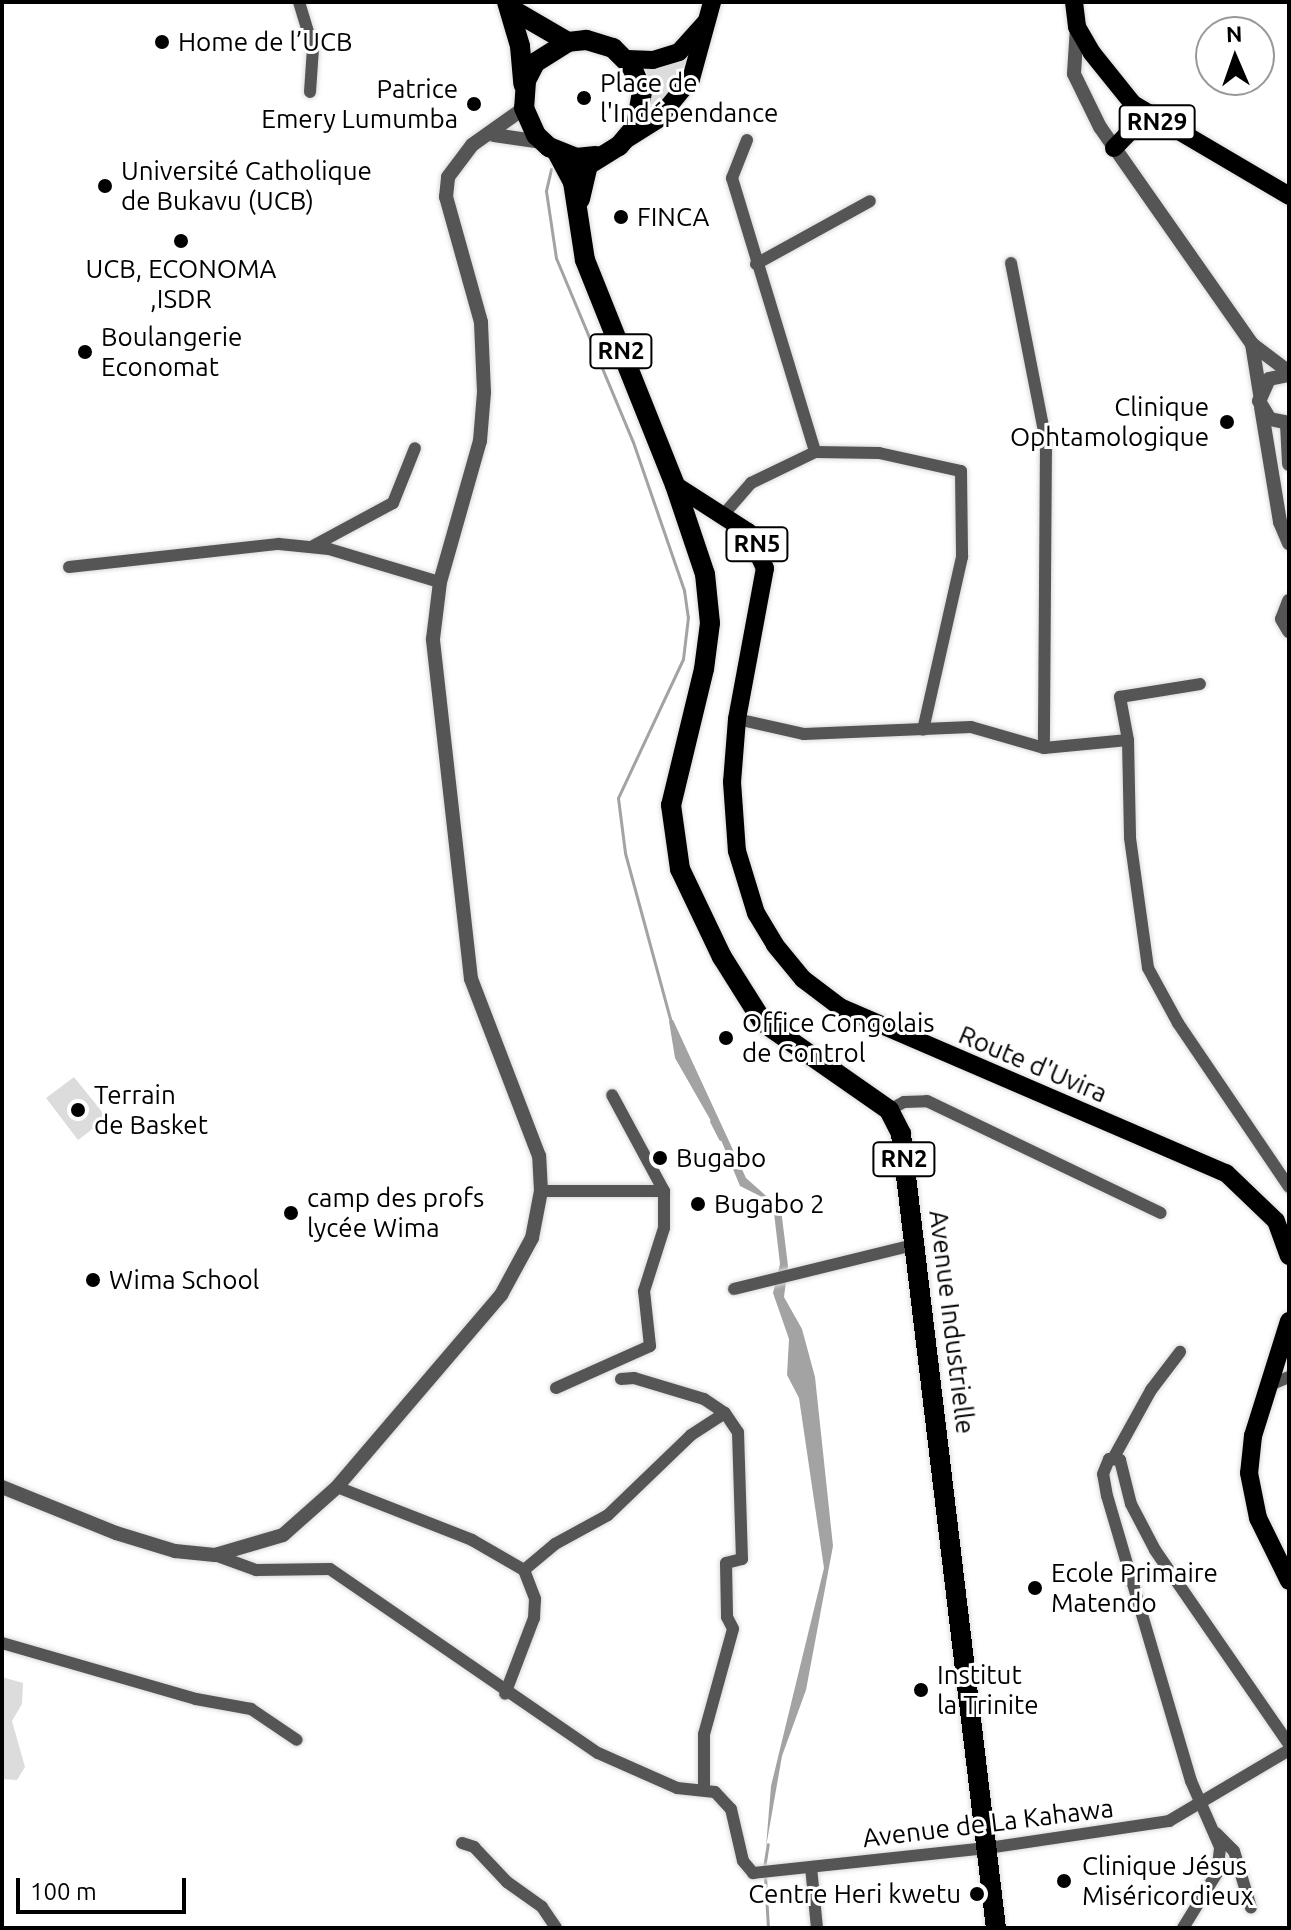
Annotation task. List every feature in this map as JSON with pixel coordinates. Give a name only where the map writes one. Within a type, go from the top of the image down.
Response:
[{"type":"highway","points":[[509,6],[568,42]]},
{"type":"highway","points":[[509,6],[520,46],[524,101],[549,147],[596,156],[625,140],[636,126],[642,100],[640,83],[627,59],[595,41],[568,42],[535,63],[524,101]]},
{"type":"highway","name":"RN2","points":[[549,147],[573,182],[585,260],[675,485],[705,574],[710,623],[671,805],[680,869],[722,957],[763,1022],[889,1110]]},
{"type":"highway","name":"RN2","points":[[578,214],[583,179],[596,156]]},
{"type":"highway","name":"Avenue Industrielle","points":[[889,1110],[901,1134],[917,1244],[996,1928]]},
{"type":"main road","name":"RN29","points":[[1074,2],[1077,27],[1116,89],[1146,115],[1289,196]]},
{"type":"main road","points":[[627,59],[653,60],[679,52],[711,9]]},
{"type":"main road","points":[[625,140],[658,119],[691,79],[711,9]]},
{"type":"main road","points":[[1114,148],[1146,115]]},
{"type":"main road","name":"Route d'Uvira","points":[[675,485],[748,532],[765,568],[737,719],[731,773],[737,851],[756,913],[803,979],[840,1007],[902,1038],[1226,1173],[1276,1221],[1289,1256]]},
{"type":"main road","points":[[1289,1321],[1253,1436],[1249,1473],[1258,1518],[1289,1581]]},
{"type":"street","points":[[299,2],[313,48],[310,92]]},
{"type":"street","points":[[1077,27],[1074,74],[1114,148],[1252,344],[1289,374]]},
{"type":"street","points":[[215,1555],[283,1535],[337,1487],[501,1295],[532,1238],[541,1191],[531,1126],[471,979],[435,676],[440,582],[480,441],[484,392],[481,322],[446,197],[448,177],[462,155],[493,135],[524,101]]},
{"type":"street","points":[[493,135],[549,147]]},
{"type":"street","points":[[747,140],[732,178],[815,452]]},
{"type":"street","points":[[756,264],[870,201]]},
{"type":"street","points":[[1011,263],[1046,442],[1044,748]]},
{"type":"street","points":[[1252,344],[1280,522],[1289,540]]},
{"type":"street","points":[[1260,401],[1269,379],[1289,374]]},
{"type":"street","points":[[1260,401],[1270,419],[1288,424],[1289,464]]},
{"type":"street","points":[[313,546],[393,503],[415,448]]},
{"type":"street","points":[[724,514],[751,483],[815,452],[879,453],[958,468],[964,474],[961,569],[923,730]]},
{"type":"street","points":[[69,567],[256,545],[313,546],[440,582]]},
{"type":"street","points":[[1289,601],[1282,619],[1289,631]]},
{"type":"street","points":[[1200,684],[1120,697],[1128,740],[1130,838],[1148,968],[1178,1023],[1289,1187]]},
{"type":"street","points":[[737,719],[804,734],[889,727],[923,730],[971,727],[1044,748],[1128,740]]},
{"type":"street","points":[[556,1388],[650,1346],[644,1291],[664,1228],[664,1191],[612,1095]]},
{"type":"street","points":[[889,1110],[904,1102],[927,1101],[1161,1213]]},
{"type":"street","points":[[541,1191],[664,1191]]},
{"type":"street","points":[[734,1289],[917,1244]]},
{"type":"street","points":[[1180,1352],[1151,1390],[1103,1474],[1200,1805],[1214,1831],[1221,1861],[1183,1928]]},
{"type":"street","points":[[1270,1385],[1289,1377]]},
{"type":"street","points":[[2,1487],[116,1533],[175,1551],[215,1555],[256,1570],[330,1569],[475,1667],[505,1694],[598,1753],[677,1788],[704,1789],[704,1734],[733,1629],[727,1617],[726,1563],[742,1559],[741,1447],[725,1413],[685,1391],[621,1379]]},
{"type":"street","points":[[524,1570],[555,1544],[608,1515],[691,1435],[725,1413]]},
{"type":"street","points":[[1114,1457],[1123,1468],[1131,1504],[1155,1550],[1289,1744]]},
{"type":"street","points":[[337,1487],[472,1540],[524,1570],[535,1599],[534,1618],[505,1694]]},
{"type":"street","points":[[2,1643],[173,1693],[251,1709],[297,1740]]},
{"type":"street","name":"Avenue de La Kahawa","points":[[704,1789],[725,1799],[741,1838],[743,1861],[753,1873],[988,1848],[1169,1821],[1289,1750]]},
{"type":"street","points":[[1214,1831],[1234,1851],[1251,1908]]},
{"type":"street","points":[[462,1843],[474,1847],[507,1882],[542,1907],[556,1928]]},
{"type":"street","points":[[811,1867],[817,1928]]},
{"type":"shaded area","points":[[689,56],[670,94],[647,116],[647,66]]},
{"type":"shaded area","points":[[673,1020],[746,1178],[781,1209],[788,1266],[784,1297],[802,1329],[815,1377],[833,1546],[806,1690],[782,1756],[766,1847],[771,1786],[824,1568],[799,1398],[787,1375],[789,1339],[773,1293],[780,1264],[774,1213],[762,1197],[740,1186],[719,1135],[675,1058],[669,1021]]},
{"type":"shaded area","name":"Terrain de Basket","points":[[74,1077],[107,1118],[78,1140],[46,1098]]},
{"type":"shaded area","points":[[2,1677],[23,1683],[22,1704],[12,1721],[25,1767],[17,1780],[2,1779]]},
{"type":"waterway","points":[[551,169],[546,191],[556,258],[633,442],[684,590],[688,617],[683,659],[618,798],[625,853],[671,1022]]},
{"type":"waterway","points":[[711,1121],[720,1139]]},
{"type":"waterway","points":[[764,1868],[768,1844]]},
{"type":"waterway","points":[[765,1876],[768,1928]]},
{"type":"place","name":"Home de l’UCB","points":[[162,42]]},
{"type":"place","name":"Place de l'Indépendance","points":[[584,98]]},
{"type":"place","name":"Patrice Emery Lumumba","points":[[474,104]]},
{"type":"place","name":"Université Catholique de Bukavu (UCB)","points":[[105,186]]},
{"type":"place","name":"FINCA","points":[[621,217]]},
{"type":"place","name":"UCB, ECONOMA ,ISDR","points":[[181,241]]},
{"type":"place","name":"Boulangerie Economat","points":[[85,352]]},
{"type":"place","name":"Clinique Ophtamologique","points":[[1227,422]]},
{"type":"place","name":"Office Congolais de Control","points":[[726,1038]]},
{"type":"place","name":"Terrain de Basket","points":[[78,1110]]},
{"type":"place","name":"Bugabo","points":[[660,1158]]},
{"type":"place","name":"Bugabo 2","points":[[698,1204]]},
{"type":"place","name":"camp des profs lycée Wima","points":[[291,1213]]},
{"type":"place","name":"Wima School","points":[[93,1280]]},
{"type":"place","name":"Ecole Primaire Matendo","points":[[1035,1588]]},
{"type":"place","name":"Institut la Trinite","points":[[921,1690]]},
{"type":"place","name":"Clinique Jésus Miséricordieux","points":[[1064,1881]]},
{"type":"place","name":"Centre Heri kwetu","points":[[977,1894]]}]
